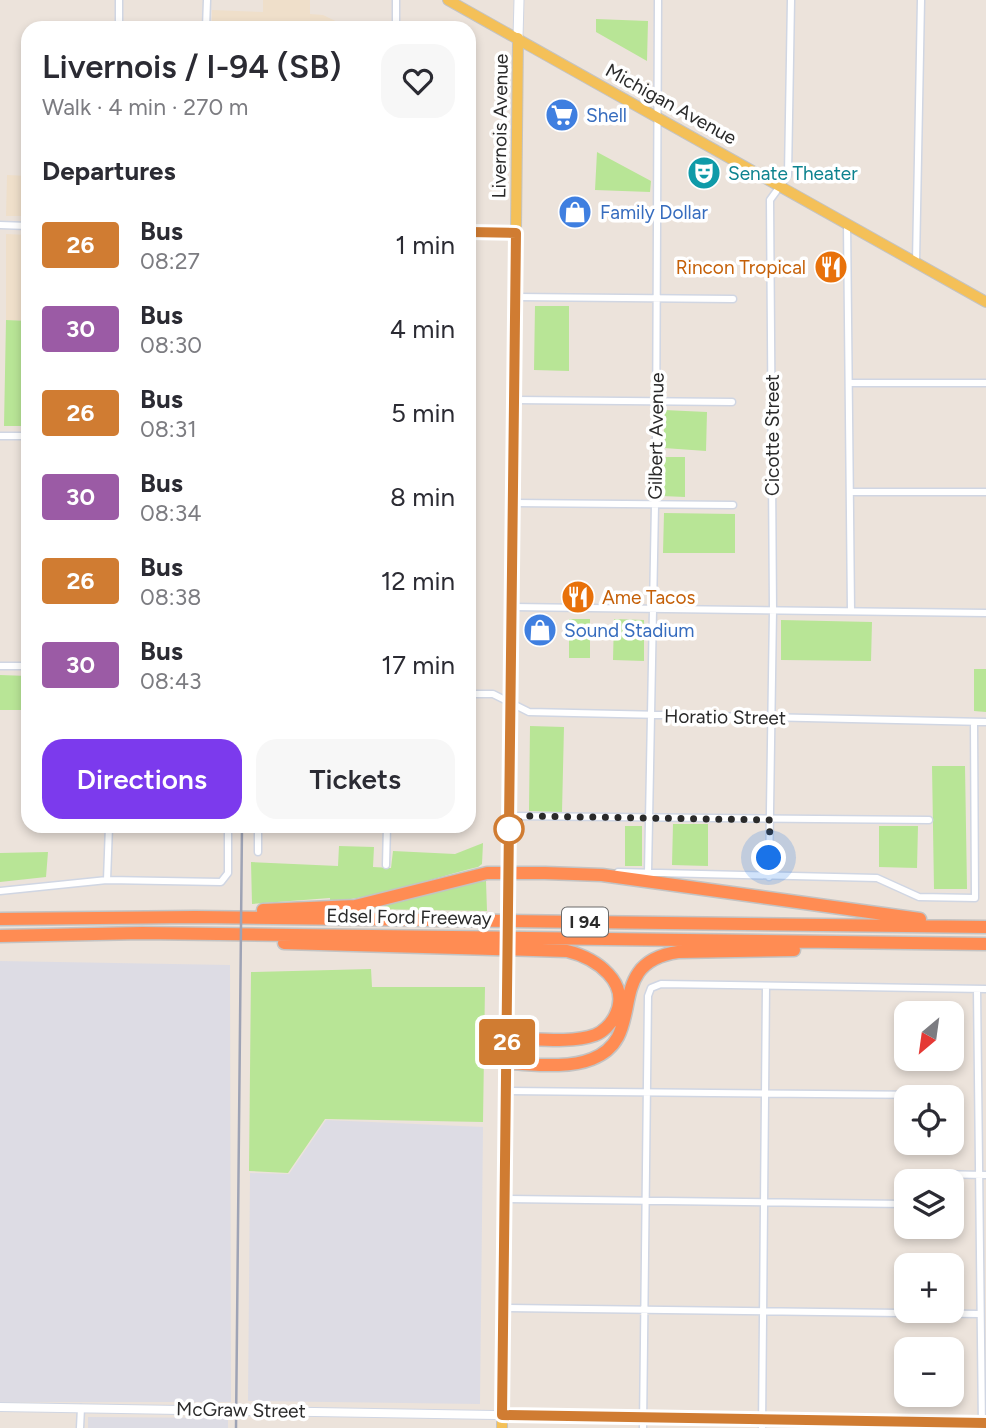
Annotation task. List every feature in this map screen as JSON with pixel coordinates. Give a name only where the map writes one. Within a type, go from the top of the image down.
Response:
[{"type":"highway","points":[[195,917],[220,912],[355,906],[467,877],[602,875],[981,927]]},
{"type":"highway","name":"Edsel Ford Freeway","points":[[0,919],[195,917],[981,927]]},
{"type":"highway","name":"Edsel Ford Freeway","points":[[0,936],[89,932],[986,944]]},
{"type":"highway","points":[[221,934],[265,942],[403,949],[568,951],[598,964],[614,980],[618,991],[618,1009],[601,1032],[580,1037],[507,1038]]},
{"type":"highway","points":[[507,1063],[573,1063],[602,1054],[624,1028],[627,996],[636,974],[648,962],[668,953],[854,950],[892,943]]},
{"type":"main road","name":"Michigan Avenue","points":[[448,0],[986,302]]},
{"type":"main road","name":"Livernois Avenue","points":[[502,1428],[519,0]]},
{"type":"street","points":[[119,0],[119,21]]},
{"type":"street","points":[[206,21],[207,0]]},
{"type":"street","points":[[396,0],[396,21]]},
{"type":"street","name":"Gilbert Avenue","points":[[648,873],[657,402],[658,0]]},
{"type":"street","name":"Cicotte Street","points":[[769,877],[773,610],[770,200],[788,175],[791,0]]},
{"type":"street","points":[[916,263],[921,0]]},
{"type":"street","points":[[847,223],[851,611]]},
{"type":"street","points":[[0,225],[21,226]]},
{"type":"street","points":[[476,232],[516,233]]},
{"type":"street","points":[[516,297],[733,299]]},
{"type":"street","points":[[849,383],[986,383]]},
{"type":"street","points":[[515,400],[732,402]]},
{"type":"street","points":[[0,436],[21,436]]},
{"type":"street","points":[[850,492],[986,492]]},
{"type":"street","points":[[515,503],[733,505]]},
{"type":"street","points":[[512,607],[986,613]]},
{"type":"street","points":[[0,666],[21,666]]},
{"type":"street","name":"Horatio Street","points":[[476,694],[493,694],[524,712],[986,722]]},
{"type":"street","points":[[602,875],[648,873],[877,878],[919,897],[975,898],[974,722]]},
{"type":"street","points":[[510,816],[929,820]]},
{"type":"street","points":[[107,880],[108,833]]},
{"type":"street","points":[[0,891],[107,880],[225,879],[228,833]]},
{"type":"street","points":[[258,833],[258,852]]},
{"type":"street","points":[[386,865],[387,833]]},
{"type":"street","points":[[643,1424],[651,988],[661,984],[986,989]]},
{"type":"street","points":[[762,1424],[766,986]]},
{"type":"street","points":[[976,989],[982,1175],[980,1314],[983,1424]]},
{"type":"street","points":[[506,1091],[894,1096]]},
{"type":"street","points":[[964,1175],[982,1175]]},
{"type":"street","points":[[505,1199],[894,1204]]},
{"type":"street","points":[[504,1308],[980,1314]]},
{"type":"street","name":"McGraw Street","points":[[0,1407],[502,1415],[643,1424],[983,1424]]},
{"type":"street","points":[[80,1428],[81,1408]]},
{"type":"shaded area","points":[[263,0],[310,0],[310,14],[323,15],[335,21],[212,21],[212,10],[263,12]]},
{"type":"shaded area","points":[[7,175],[21,176],[21,216],[6,216]]},
{"type":"shaded area","points":[[6,234],[21,235],[21,321],[6,320]]},
{"type":"shaded area","points":[[0,961],[230,965],[231,1402],[0,1402]]},
{"type":"shaded area","points":[[326,1120],[483,1127],[480,1404],[248,1401],[250,1173],[289,1174]]},
{"type":"shaded area","points":[[88,1417],[228,1418],[228,1428],[88,1428]]},
{"type":"green space","points":[[596,19],[648,21],[647,61],[596,32]]},
{"type":"green space","points":[[597,152],[651,181],[650,192],[595,190]]},
{"type":"green space","points":[[535,306],[569,306],[569,371],[534,370]]},
{"type":"green space","points":[[6,320],[21,321],[21,426],[4,426]]},
{"type":"green space","points":[[664,410],[707,412],[706,451],[664,448]]},
{"type":"green space","points":[[663,457],[685,457],[685,497],[662,496]]},
{"type":"green space","points":[[664,513],[735,514],[735,553],[663,553]]},
{"type":"green space","points":[[569,619],[590,619],[590,658],[569,658]]},
{"type":"green space","points":[[614,619],[644,620],[644,661],[613,660]]},
{"type":"green space","points":[[781,620],[872,622],[871,661],[781,660]]},
{"type":"green space","points":[[974,669],[986,669],[986,712],[974,711]]},
{"type":"green space","points":[[0,675],[21,676],[21,710],[0,710]]},
{"type":"green space","points":[[530,726],[564,727],[562,812],[529,811]]},
{"type":"green space","points":[[932,766],[965,766],[967,889],[934,889]]},
{"type":"green space","points":[[673,824],[708,824],[708,866],[672,865]]},
{"type":"green space","points":[[625,826],[642,826],[642,866],[625,866]]},
{"type":"green space","points":[[879,826],[918,826],[917,868],[879,867]]},
{"type":"green space","points":[[483,843],[482,864],[478,867],[405,887],[349,899],[252,904],[251,862],[338,866],[339,846],[374,847],[373,867],[391,868],[393,851],[455,854]]},
{"type":"green space","points":[[48,852],[46,877],[0,882],[0,853]]},
{"type":"green space","points":[[486,881],[487,911],[368,909],[449,886]]},
{"type":"green space","points":[[371,969],[372,987],[485,987],[483,1122],[325,1119],[288,1173],[249,1171],[251,972]]},
{"type":"railway","points":[[236,1428],[242,833]]},
{"type":"bus line","name":"26","points":[[476,232],[516,233],[515,527],[502,1415],[520,1418],[986,1423]]},
{"type":"place","name":"Shell","points":[[562,115]]},
{"type":"place","name":"Senate Theater","points":[[704,173]]},
{"type":"place","name":"Family Dollar","points":[[575,212]]},
{"type":"place","name":"Rincon Tropical","points":[[831,267]]},
{"type":"place","name":"Ame Tacos","points":[[578,597]]},
{"type":"place","name":"Sound Stadium","points":[[540,630]]},
{"type":"route","points":[[509,829],[526,816],[770,820],[769,858]]}]
